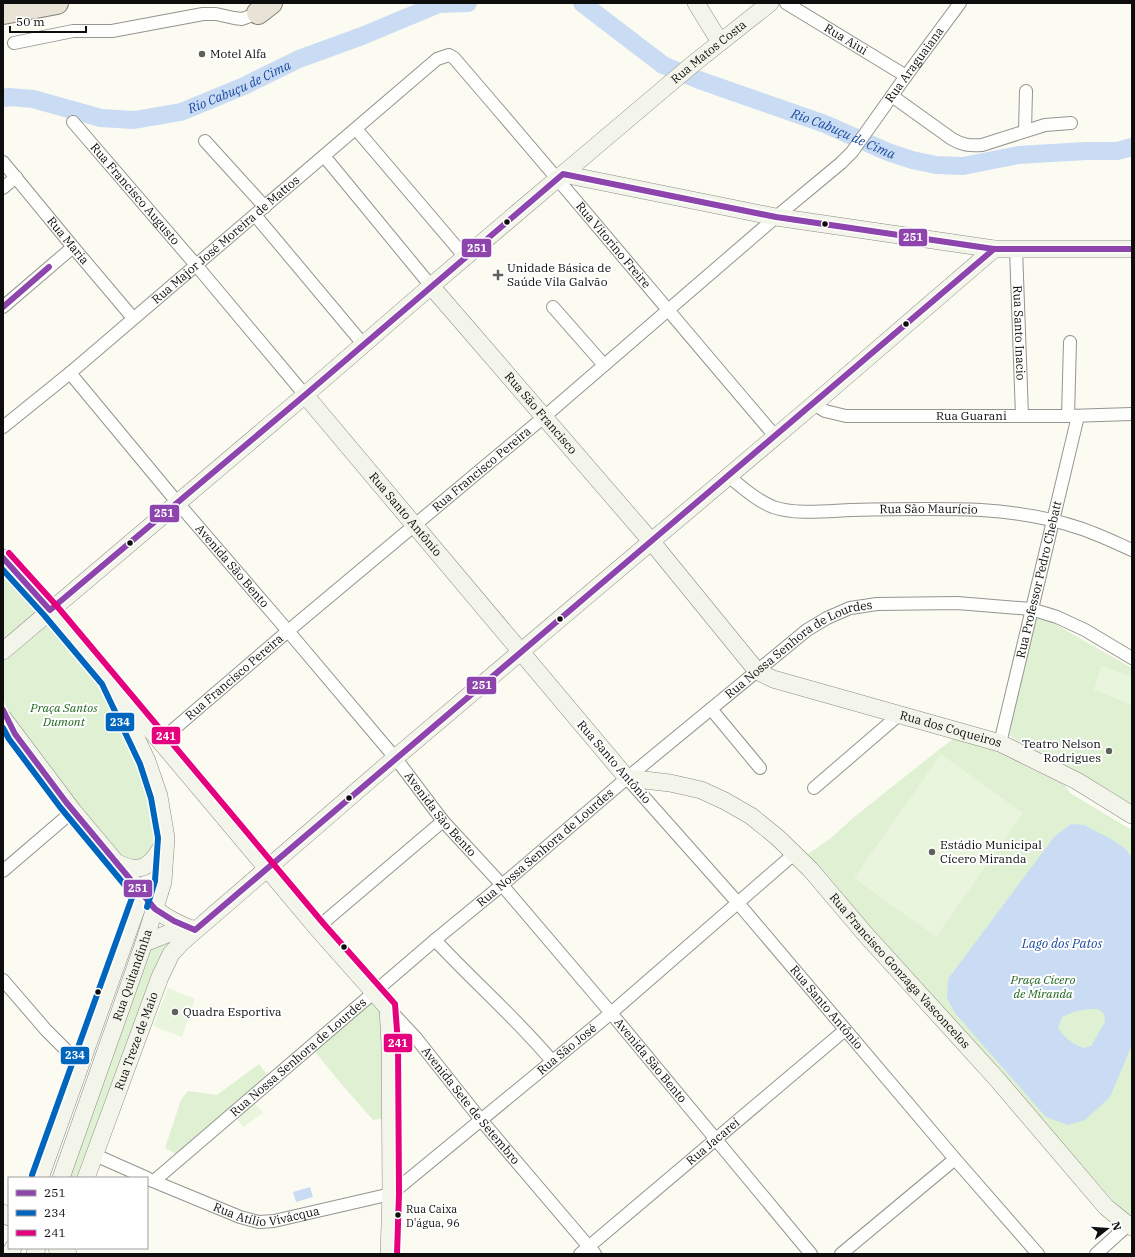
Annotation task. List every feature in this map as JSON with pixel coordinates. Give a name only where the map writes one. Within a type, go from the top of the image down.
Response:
[{"type":"highway","points":[[3,13],[57,3]]},
{"type":"street","points":[[696,3],[720,42]]},
{"type":"street","name":"Rua Matos Costa","points":[[3,651],[430,286],[693,64],[770,3]]},
{"type":"street","name":"Rua Aiui","points":[[786,3],[906,76]]},
{"type":"street","name":"Rua Araguaiana","points":[[870,128],[960,3]]},
{"type":"street","points":[[14,43],[73,31],[112,31],[202,14],[216,14],[242,19],[263,6]]},
{"type":"street","name":"Rua Major José Moreira de Mattos","points":[[3,427],[70,373],[437,59],[449,55]]},
{"type":"street","name":"Rua Vitorino Freire","points":[[449,55],[454,58],[561,176],[667,310],[775,436]]},
{"type":"street","points":[[1025,131],[1026,91]]},
{"type":"street","points":[[892,96],[952,139],[966,145],[982,145],[1045,125],[1071,123]]},
{"type":"street","name":"Rua Francisco Augusto","points":[[73,122],[196,265]]},
{"type":"street","name":"Rua Francisco Pereira","points":[[160,741],[288,631],[544,417],[776,216],[831,171],[852,152],[870,128]]},
{"type":"street","points":[[356,129],[465,257]]},
{"type":"street","points":[[205,141],[265,207]]},
{"type":"street","name":"Rua São Francisco","points":[[324,156],[430,286],[650,541],[757,671]]},
{"type":"street","name":"Rua Maria","points":[[3,162],[133,318]]},
{"type":"street","points":[[561,176],[776,216],[994,249],[1132,248]]},
{"type":"street","points":[[3,188],[16,177]]},
{"type":"street","points":[[255,215],[363,344]]},
{"type":"street","points":[[3,307],[73,247]]},
{"type":"street","name":"Rua Treze de Maio","points":[[86,1177],[160,977],[171,954],[190,928],[267,868],[650,541],[814,404],[994,249]]},
{"type":"street","name":"Rua Santo Inacio","points":[[1016,249],[1022,416]]},
{"type":"street","name":"Rua Santo Antônio","points":[[196,265],[627,778],[738,903],[955,1159],[1038,1254]]},
{"type":"street","points":[[553,307],[604,365]]},
{"type":"street","name":"Rua Professor Pedro Chebatt","points":[[1000,743],[1031,609],[1054,520],[1073,416],[1070,342]]},
{"type":"street","name":"Avenida São Bento","points":[[70,373],[177,502],[395,758],[443,821],[502,885],[716,1138],[811,1254]]},
{"type":"street","name":"Rua Guarani","points":[[814,404],[824,411],[846,416],[1073,416],[1132,414]]},
{"type":"street","name":"Rua São Maurício","points":[[728,476],[757,499],[774,507],[800,512],[909,509],[981,510],[1054,520],[1100,536],[1132,550]]},
{"type":"street","name":"Avenida Sete de Setembro","points":[[3,558],[50,610],[317,928],[416,1038],[588,1252]]},
{"type":"street","name":"Rua Nossa Senhora de Lourdes","points":[[149,1179],[374,993],[627,778],[807,630],[827,618],[850,608],[877,604],[957,602],[1031,609],[1057,617],[1085,630],[1132,658]]},
{"type":"street","name":"Rua dos Coqueiros","points":[[757,671],[773,680],[900,714],[1000,743],[1077,781],[1132,814]]},
{"type":"street","name":"Rua Quitandinha","points":[[61,1177],[144,942],[163,882],[166,838],[160,796],[148,761],[109,680]]},
{"type":"street","points":[[3,710],[16,734]]},
{"type":"street","points":[[710,710],[760,768]]},
{"type":"street","points":[[814,788],[900,714]]},
{"type":"street","points":[[3,718],[73,811],[155,909],[171,920],[190,928]]},
{"type":"street","name":"Rua Francisco Gonzaga Vasconcelos","points":[[627,778],[670,783],[701,790],[725,801],[751,816],[777,837],[810,869],[866,935],[996,1078],[1106,1207],[1130,1226]]},
{"type":"street","points":[[3,871],[73,811]]},
{"type":"street","points":[[317,928],[443,821]]},
{"type":"street","points":[[117,863],[133,868],[140,868],[147,865],[154,859],[166,838]]},
{"type":"street","name":"Rua São José","points":[[391,1194],[610,1013],[794,854]]},
{"type":"street","name":"Rua Quitandinha","points":[[40,1177],[142,893]]},
{"type":"street","points":[[144,942],[190,928]]},
{"type":"street","points":[[435,940],[498,1003],[552,1061]]},
{"type":"street","points":[[3,980],[46,1030],[66,1050],[81,1062]]},
{"type":"street","points":[[388,1008],[390,1044],[390,1254]]},
{"type":"street","name":"Rua Jacareí","points":[[588,1252],[716,1138],[845,1030]]},
{"type":"street","points":[[390,1044],[403,1039],[416,1038]]},
{"type":"street","name":"Rua Atílio Vivácqua","points":[[95,1155],[144,1177]]},
{"type":"street","points":[[841,1254],[955,1159]]},
{"type":"street","name":"Rua Atílio Vivácqua","points":[[149,1179],[240,1217],[259,1222],[274,1221],[391,1194]]},
{"type":"street","points":[[1096,1254],[1130,1226]]},
{"type":"green space","name":"Praça Santos Dumont","points":[[3,564],[59,630],[109,694],[144,771],[158,823],[156,845],[145,862],[122,858],[106,845],[8,713],[3,698]]},
{"type":"green space","points":[[1037,614],[1132,668],[1132,805],[1111,791],[1008,735]]},
{"type":"green space","points":[[1101,666],[1132,677],[1132,705],[1094,690]]},
{"type":"green space","name":"Praça Cícero de Miranda","points":[[956,737],[1001,751],[1035,765],[1062,783],[1070,793],[1132,830],[1132,1218],[1128,1217],[930,993],[902,965],[867,926],[840,890],[808,854],[831,838],[853,818]]},
{"type":"green space","points":[[941,754],[1023,813],[936,937],[854,878]]},
{"type":"green space","points":[[174,934],[84,1177],[63,1177],[145,944]]},
{"type":"green space","name":"Quadra Esportiva","points":[[168,988],[195,999],[182,1037],[153,1026]]},
{"type":"green space","points":[[371,998],[386,1014],[387,1118],[373,1120],[312,1048]]},
{"type":"green space","points":[[259,1064],[270,1079],[180,1156],[165,1148],[181,1100],[188,1091],[217,1095]]},
{"type":"green space","points":[[254,1102],[263,1113],[243,1127],[235,1116]]},
{"type":"water","name":"Lago dos Patos","points":[[1071,824],[1084,825],[1111,839],[1126,849],[1132,858],[1132,1045],[1110,1097],[1085,1120],[1068,1125],[1046,1117],[955,1013],[947,998],[948,979],[1054,837]],"holes":[[[1098,1009],[1104,1014],[1105,1022],[1091,1046],[1084,1048],[1072,1043],[1058,1028],[1062,1017],[1076,1011]]]},
{"type":"water","points":[[310,1187],[313,1197],[296,1202],[293,1192]]},
{"type":"waterway","name":"Rio Cabuçu de Cima","points":[[3,98],[33,99],[101,118],[134,120],[181,112],[244,86],[299,59],[362,36],[439,4],[468,3]]},
{"type":"waterway","name":"Rio Cabuçu de Cima","points":[[582,3],[663,65],[699,80],[825,124],[888,152],[912,160],[936,165],[963,166],[1018,155],[1086,151],[1117,151],[1132,147]]},
{"type":"transit line","name":"251","points":[[3,558],[50,610],[305,395],[563,174],[776,217],[994,249],[1132,249]]},
{"type":"transit line","name":"251","points":[[3,710],[15,734],[66,802],[155,909],[174,921],[195,930],[994,249]]},
{"type":"transit line","name":"251","points":[[3,307],[49,267]]},
{"type":"transit line","name":"241","points":[[9,553],[56,605],[323,923],[395,1004],[398,1044],[399,1194],[397,1254]]},
{"type":"transit line","name":"234","points":[[3,570],[44,615],[102,684],[140,764],[151,798],[158,838],[155,881],[147,907]]},
{"type":"transit line","name":"234","points":[[3,728],[9,739],[60,807],[133,895],[32,1175]]},
{"type":"place","name":"Motel Alfa","points":[[202,54]]},
{"type":"place","name":"Unidade Básica de Saúde Vila Galvão","points":[[498,275]]},
{"type":"place","name":"Teatro Nelson Rodrigues","points":[[1109,751]]},
{"type":"place","name":"Estádio Municipal Cícero Miranda","points":[[932,852]]},
{"type":"place","name":"Quadra Esportiva","points":[[175,1012]]},
{"type":"place","name":"Rua Caixa D'água, 96","points":[[398,1215]]}]
